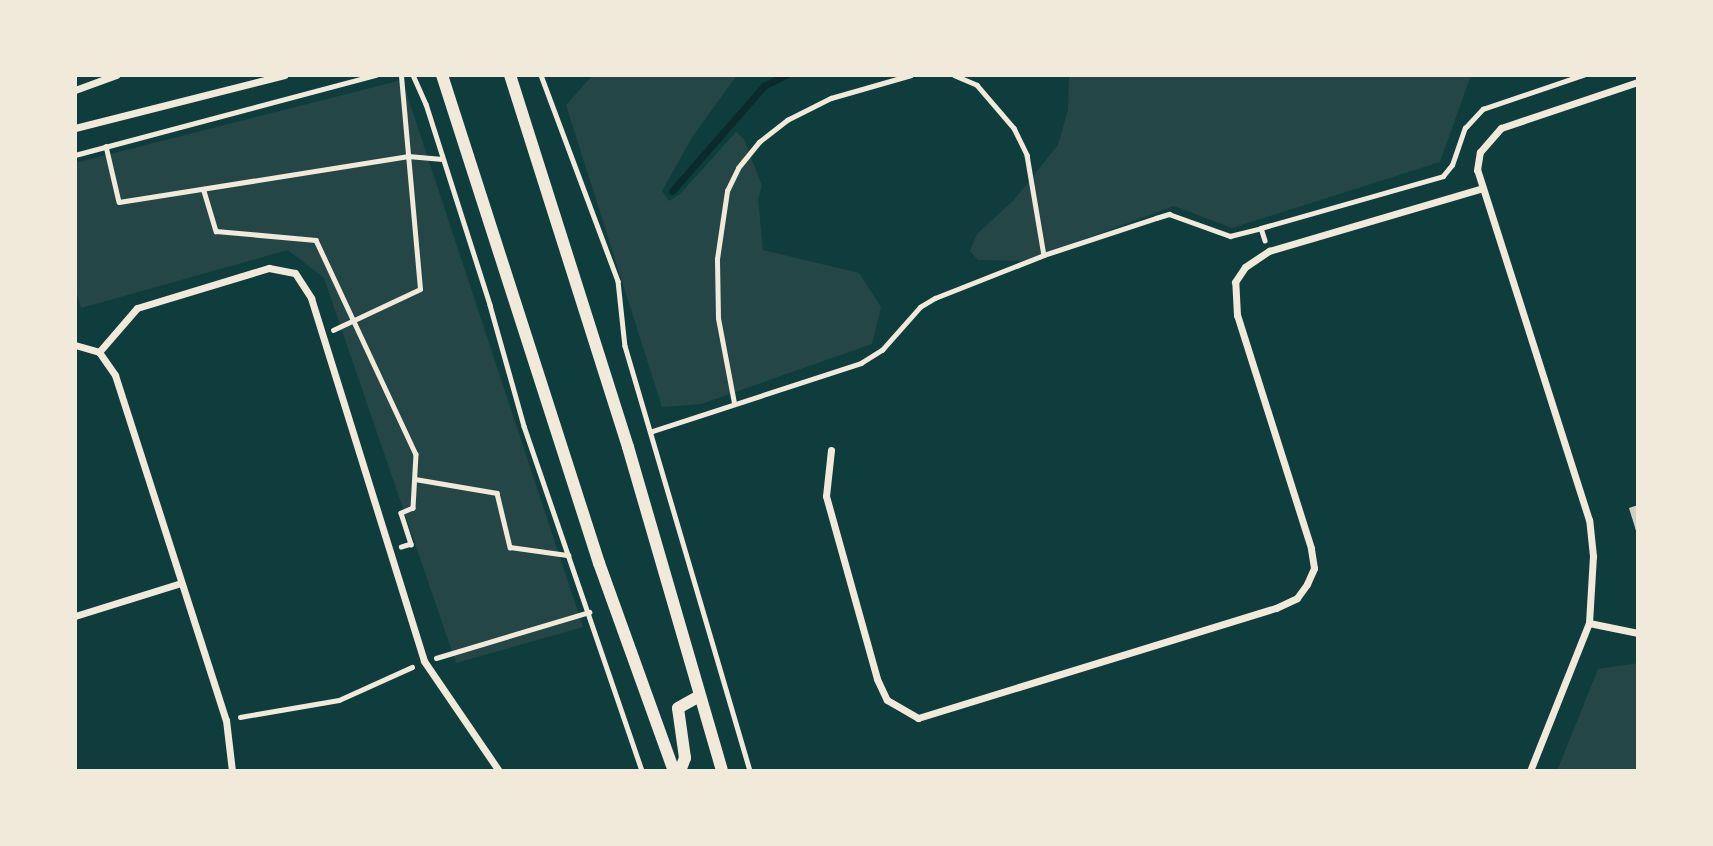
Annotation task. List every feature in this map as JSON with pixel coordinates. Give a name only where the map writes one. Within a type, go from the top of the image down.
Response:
[{"type":"street","points":[[75,90],[116,75]]},
{"type":"street","points":[[75,128],[284,75]]},
{"type":"street","points":[[442,75],[599,563],[674,771]]},
{"type":"street","points":[[510,75],[628,447],[698,697],[722,771]]},
{"type":"street","points":[[1530,771],[1589,624],[1593,598],[1589,520],[1480,189],[1480,152],[1501,128],[1638,82]]},
{"type":"street","points":[[831,450],[825,496],[877,679],[887,700],[918,718],[1276,608],[1297,598],[1314,568],[1311,548],[1233,298],[1236,282],[1245,267],[1269,251],[1480,189]]},
{"type":"street","points":[[99,352],[137,308],[269,268],[295,273],[311,299],[424,662],[499,771]]},
{"type":"street","points":[[75,345],[99,352],[115,375],[226,720],[232,771]]},
{"type":"street","points":[[75,616],[181,583]]},
{"type":"street","points":[[1589,624],[1638,633]]},
{"type":"street","points":[[680,771],[685,758],[678,708],[698,697]]},
{"type":"path","points":[[75,155],[179,131],[376,75]]},
{"type":"path","points":[[322,335],[420,289],[401,75]]},
{"type":"path","points":[[413,75],[568,555],[642,771]]},
{"type":"path","points":[[541,75],[618,281],[625,345],[653,431],[750,771]]},
{"type":"path","points":[[734,403],[718,318],[717,259],[727,191],[738,168],[759,142],[787,120],[831,98],[911,75]]},
{"type":"path","points":[[954,75],[977,85],[1014,128],[1027,155],[1044,255]]},
{"type":"path","points":[[653,431],[861,363],[881,350],[920,307],[935,298],[1044,255],[1169,214],[1230,236],[1443,176],[1452,165],[1465,128],[1483,109],[1583,75]]},
{"type":"path","points":[[106,146],[119,202],[408,156],[442,159]]},
{"type":"path","points":[[1261,228],[1269,251]]},
{"type":"path","points":[[415,480],[497,492],[510,547],[568,555]]},
{"type":"path","points":[[226,720],[339,700],[424,662],[589,612]]},
{"type":"shaded area","points":[[593,75],[737,75],[693,136],[662,191],[669,201],[680,194],[736,132],[744,139],[762,186],[758,199],[763,250],[859,273],[881,307],[872,344],[701,404],[662,407],[566,105]]},
{"type":"shaded area","points":[[1069,75],[1471,75],[1440,162],[1232,228],[1174,206],[1026,261],[978,260],[970,251],[977,234],[1014,200],[1058,145],[1068,110]]},
{"type":"shaded area","points":[[402,80],[583,627],[456,663],[324,278],[288,250],[81,308],[75,287],[75,163]]},
{"type":"shaded area","points":[[1638,663],[1638,771],[1557,771],[1598,669]]},
{"type":"building","points":[[1638,505],[1638,534],[1637,534],[1629,508]]},
{"type":"waterway","points":[[672,191],[764,86],[786,75]]}]
